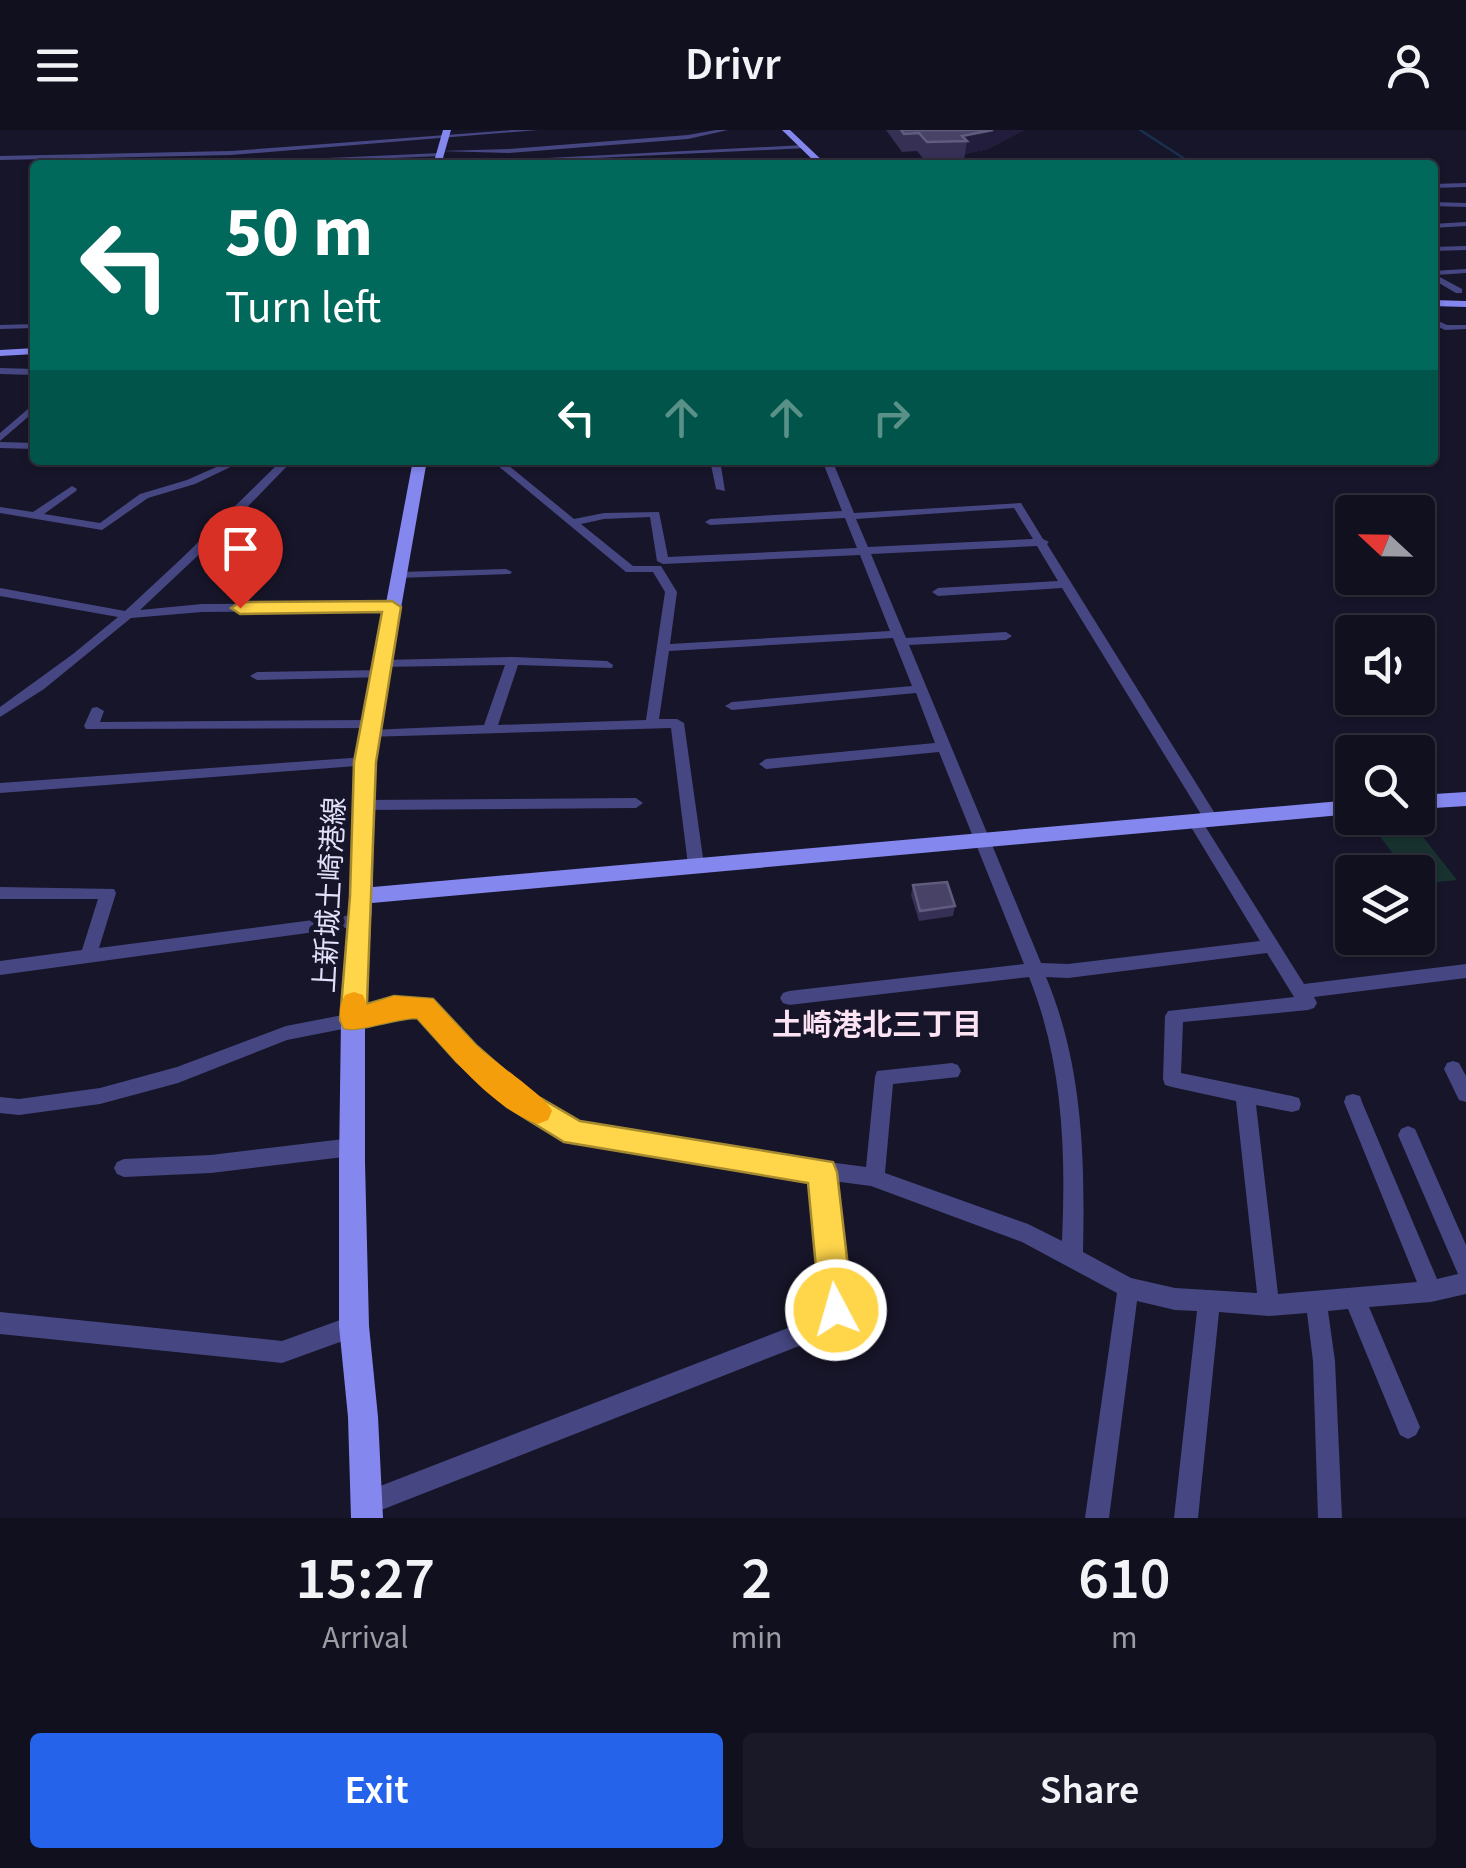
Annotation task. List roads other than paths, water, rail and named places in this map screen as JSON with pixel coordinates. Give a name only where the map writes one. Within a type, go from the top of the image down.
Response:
[{"type":"street","points":[[0,158],[231,153],[535,130]]},
{"type":"street","points":[[346,160],[440,157],[614,137],[688,137],[725,130]]},
{"type":"street","points":[[786,130],[818,160]]},
{"type":"street","points":[[342,143],[347,134]]},
{"type":"street","points":[[440,157],[446,134]]},
{"type":"street","points":[[614,137],[619,155]]},
{"type":"street","points":[[731,160],[777,158],[769,148]]},
{"type":"street","points":[[530,160],[805,148]]},
{"type":"street","points":[[225,160],[231,153]]},
{"type":"street","points":[[657,153],[660,160]]},
{"type":"street","points":[[1438,186],[1466,185]]},
{"type":"street","points":[[1449,186],[1466,194]]},
{"type":"street","points":[[1438,207],[1449,204],[1466,209]]},
{"type":"street","points":[[1438,214],[1453,229]]},
{"type":"street","points":[[1438,226],[1453,229],[1466,224]]},
{"type":"street","points":[[1454,248],[1466,255]]},
{"type":"street","points":[[1438,249],[1466,248]]},
{"type":"street","points":[[1438,269],[1466,271]]},
{"type":"street","points":[[1438,272],[1464,292]]},
{"type":"street","points":[[1438,304],[1466,304]]},
{"type":"street","points":[[1438,324],[1466,337]]},
{"type":"street","points":[[0,328],[30,326]]},
{"type":"street","points":[[1444,328],[1466,327]]},
{"type":"street","points":[[0,353],[30,351]]},
{"type":"street","points":[[0,371],[30,372]]},
{"type":"street","points":[[0,442],[30,411]]},
{"type":"street","points":[[0,442],[30,445]]},
{"type":"street","points":[[0,510],[102,526],[144,496],[229,465]]},
{"type":"street","points":[[0,713],[43,686],[128,615],[283,465]]},
{"type":"street","name":"上新城土崎港線","points":[[366,1511],[364,1417],[354,1326],[352,1147],[353,1020],[362,896],[365,762],[419,465]]},
{"type":"street","points":[[502,465],[630,570],[657,568],[671,592],[652,722]]},
{"type":"street","points":[[716,465],[721,489]]},
{"type":"street","points":[[829,465],[1052,1012],[1067,1063],[1076,1153],[1072,1259]]},
{"type":"street","points":[[36,515],[72,489]]},
{"type":"street","points":[[710,522],[1017,505],[1068,584],[1308,1003],[1174,1016],[1172,1079],[1292,1104]]},
{"type":"street","points":[[574,522],[604,516],[655,514],[663,561],[1043,542]]},
{"type":"street","points":[[398,575],[506,572]]},
{"type":"street","points":[[938,592],[1068,584]]},
{"type":"street","points":[[2,594],[128,615],[202,608],[392,607]]},
{"type":"street","points":[[662,648],[1006,636]]},
{"type":"street","points":[[490,728],[513,661]]},
{"type":"street","points":[[257,676],[513,661],[607,665]]},
{"type":"street","points":[[732,706],[919,688]]},
{"type":"street","points":[[98,710],[92,726],[372,729],[677,724],[696,865]]},
{"type":"street","points":[[766,764],[943,748]]},
{"type":"street","points":[[0,788],[365,762]]},
{"type":"street","points":[[1435,801],[1466,799]]},
{"type":"street","points":[[364,805],[636,803]]},
{"type":"street","points":[[362,896],[982,844],[1335,809]]},
{"type":"street","points":[[0,893],[108,893],[88,956]]},
{"type":"street","points":[[0,968],[359,920]]},
{"type":"street","points":[[788,998],[1032,970],[1068,971],[1273,946]]},
{"type":"street","points":[[1300,992],[1466,971]]},
{"type":"street","points":[[0,1105],[19,1108],[100,1096],[178,1075],[286,1032],[353,1020],[394,1007],[424,1007],[467,1054],[517,1098],[574,1133],[875,1178],[1028,1234],[1128,1288],[1208,1302],[1270,1305],[1431,1290],[1466,1283]]},
{"type":"street","points":[[1453,1069],[1466,1094]]},
{"type":"street","points":[[875,1178],[884,1077],[952,1071]]},
{"type":"street","points":[[1245,1094],[1270,1305]]},
{"type":"street","points":[[1353,1102],[1431,1290]]},
{"type":"street","points":[[1408,1136],[1466,1270]]},
{"type":"street","points":[[124,1168],[210,1164],[352,1147]]},
{"type":"street","points":[[366,1511],[832,1322],[836,1310],[822,1172]]},
{"type":"street","points":[[1097,1518],[1128,1288]]},
{"type":"street","points":[[1354,1298],[1408,1427]]},
{"type":"street","points":[[1186,1518],[1208,1302]]},
{"type":"street","points":[[1316,1302],[1324,1361],[1330,1518]]},
{"type":"street","points":[[0,1323],[282,1352],[354,1326]]},
{"type":"waterway","points":[[1140,130],[1186,160]]},
{"type":"district","name":"土崎港北三丁目","points":[[877,1025]]}]
